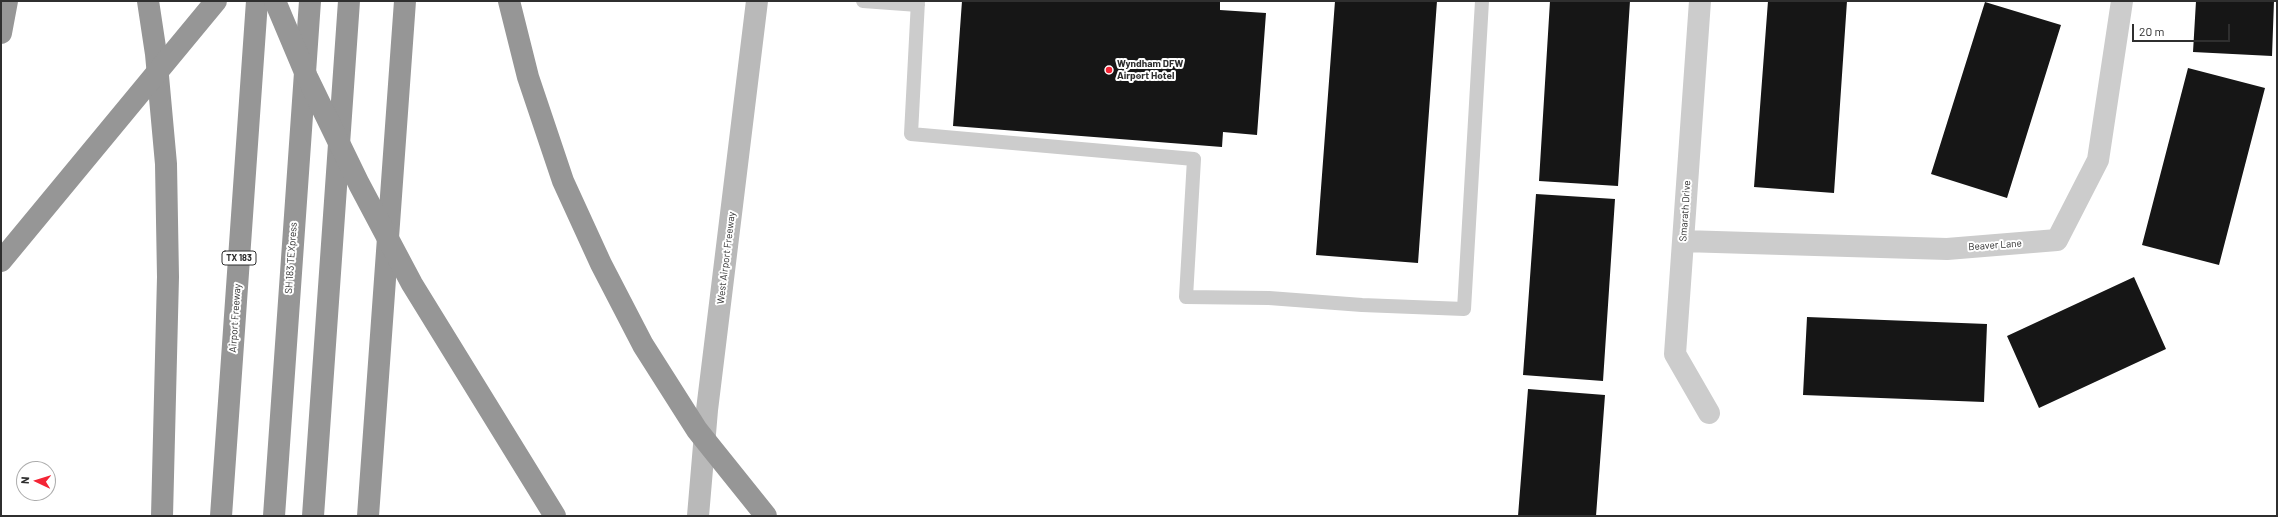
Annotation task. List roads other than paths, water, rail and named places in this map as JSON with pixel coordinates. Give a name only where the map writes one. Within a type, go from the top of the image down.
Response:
[{"type":"highway","points":[[1,34],[7,1]]},
{"type":"highway","points":[[148,1],[156,54],[166,164],[168,277],[162,516]]},
{"type":"highway","points":[[1,261],[216,1]]},
{"type":"highway","name":"Airport Freeway","points":[[221,516],[257,1]]},
{"type":"highway","points":[[276,1],[307,78],[359,184],[412,284],[555,516]]},
{"type":"highway","name":"SH 183 TEXpress","points":[[274,516],[310,1]]},
{"type":"highway","points":[[313,516],[349,1]]},
{"type":"highway","points":[[368,516],[405,1]]},
{"type":"highway","points":[[509,1],[528,77],[561,173],[601,264],[643,345],[697,430],[766,516]]},
{"type":"main road","name":"West Airport Freeway","points":[[698,516],[707,410],[757,1]]},
{"type":"street","name":"Smarath Drive","points":[[1700,1],[1675,354],[1709,413]]},
{"type":"street","name":"Beaver Lane","points":[[1683,241],[1947,249],[2057,240],[2098,160],[2122,1]]},
{"type":"lane","points":[[863,1],[918,3],[911,134],[1194,159],[1186,297],[1269,298],[1362,305],[1464,309],[1482,1]]},
{"type":"place","name":"Wyndham DFW Airport Hotel","points":[[1109,70]]}]
